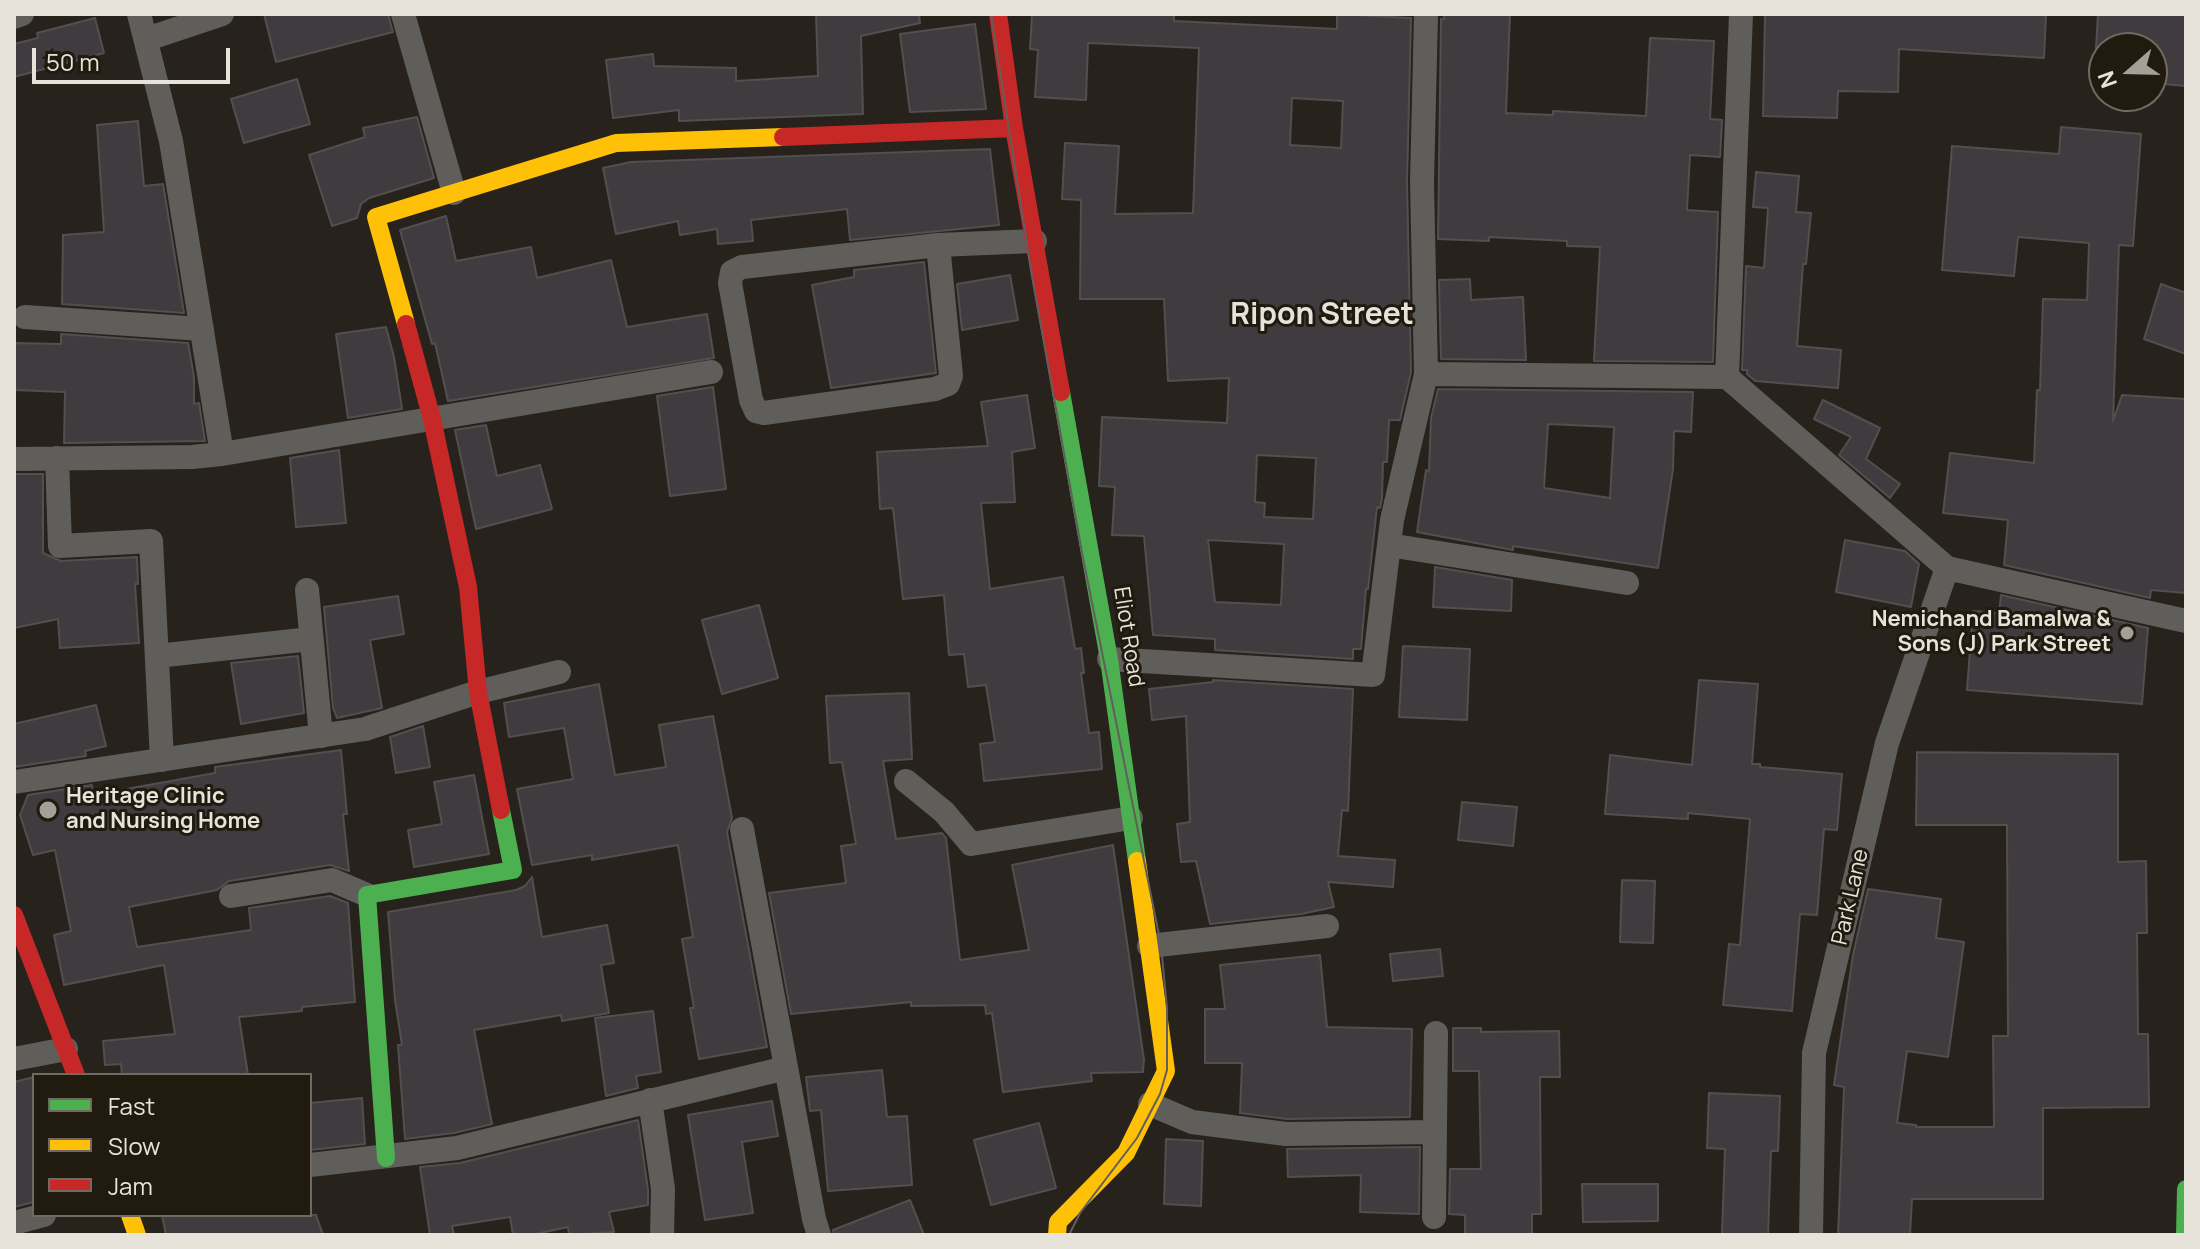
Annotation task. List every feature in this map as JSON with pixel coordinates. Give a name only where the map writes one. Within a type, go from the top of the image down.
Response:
[{"type":"street","points":[[14,17],[22,14]]},
{"type":"street","points":[[139,14],[171,141],[222,454]]},
{"type":"street","points":[[147,39],[222,14]]},
{"type":"street","points":[[403,14],[454,193]]},
{"type":"street","name":"Eliot Road","points":[[998,14],[1014,128],[1109,659],[1166,1071],[1126,1153],[1051,1231]]},
{"type":"street","points":[[1727,377],[1741,14]]},
{"type":"street","points":[[1109,659],[1373,675],[1392,520],[1426,374],[1422,182],[1426,15]]},
{"type":"street","points":[[231,896],[332,880],[367,895],[513,870],[478,692],[468,587],[432,419],[376,217],[616,143],[1014,128]]},
{"type":"street","points":[[938,245],[951,376],[948,384],[935,389],[764,413],[756,411],[751,400],[730,283],[732,272],[742,267],[938,245],[1035,241]]},
{"type":"street","points":[[25,317],[202,329]]},
{"type":"street","points":[[14,459],[222,454],[711,372]]},
{"type":"street","points":[[1426,374],[1727,377],[1947,568],[2186,621]]},
{"type":"street","points":[[57,458],[60,546],[151,541],[162,760]]},
{"type":"street","points":[[1389,545],[1627,583]]},
{"type":"street","name":"Park Lane","points":[[1811,1235],[1814,1053],[1887,743],[1947,568]]},
{"type":"street","points":[[307,590],[321,736]]},
{"type":"street","points":[[157,656],[311,639]]},
{"type":"street","points":[[14,782],[365,729],[478,692],[559,672]]},
{"type":"street","points":[[906,781],[944,812],[971,844],[1131,818]]},
{"type":"street","points":[[742,829],[819,1235]]},
{"type":"street","points":[[367,895],[386,1158]]},
{"type":"street","points":[[14,915],[75,1073]]},
{"type":"street","points":[[1149,946],[1327,926]]},
{"type":"street","points":[[1434,1217],[1436,1033]]},
{"type":"street","points":[[14,1059],[66,1049]]},
{"type":"street","points":[[312,1165],[457,1148],[786,1068]]},
{"type":"street","points":[[650,1100],[663,1189],[662,1235]]},
{"type":"street","points":[[1150,1104],[1192,1122],[1286,1134],[1434,1132]]},
{"type":"street","points":[[2185,1235],[2186,1189]]},
{"type":"street","points":[[14,1223],[36,1217]]},
{"type":"building","points":[[264,14],[388,14],[393,32],[276,62]]},
{"type":"building","points":[[816,14],[919,14],[920,23],[861,36],[863,114],[679,121],[679,110],[613,118],[606,60],[653,54],[654,66],[736,68],[736,81],[818,76]]},
{"type":"building","points":[[1032,14],[1174,14],[1174,21],[1337,29],[1337,14],[1411,18],[1407,182],[1411,372],[1400,420],[1389,420],[1387,462],[1383,462],[1382,498],[1380,508],[1377,507],[1361,649],[1353,649],[1353,659],[1215,650],[1215,639],[1153,635],[1144,536],[1112,535],[1115,487],[1099,486],[1102,417],[1227,423],[1229,378],[1168,381],[1164,299],[1080,299],[1081,200],[1062,199],[1065,143],[1119,146],[1115,214],[1193,213],[1199,48],[1088,43],[1086,100],[1035,97],[1038,50],[1030,49]],"holes":[[[1292,98],[1343,101],[1341,148],[1290,145]],[[1257,455],[1316,458],[1313,519],[1264,517],[1265,503],[1255,502]],[[1208,540],[1284,544],[1281,605],[1215,602]]]},
{"type":"building","points":[[1444,14],[1510,14],[1506,113],[1553,115],[1553,111],[1646,116],[1650,38],[1714,41],[1710,119],[1722,120],[1720,157],[1690,155],[1687,210],[1718,212],[1713,362],[1594,361],[1600,247],[1567,246],[1567,241],[1489,237],[1489,241],[1438,239],[1441,19],[1444,19]]},
{"type":"building","points":[[1765,14],[2046,14],[2044,58],[1899,49],[1898,92],[1838,91],[1837,118],[1763,116]]},
{"type":"building","points":[[2098,14],[2186,14],[2186,86],[2168,84],[2168,32],[2097,32]]},
{"type":"building","points":[[95,18],[104,53],[14,77],[14,44],[38,38],[37,33]]},
{"type":"building","points":[[975,24],[986,109],[910,112],[900,34]]},
{"type":"building","points":[[297,79],[310,124],[244,143],[231,99]]},
{"type":"building","points":[[417,117],[434,178],[369,198],[361,204],[357,218],[332,226],[309,155],[365,137],[363,128]]},
{"type":"building","points":[[138,121],[144,186],[163,184],[184,313],[62,304],[63,235],[104,232],[97,125]]},
{"type":"building","points":[[2061,127],[2141,134],[2133,246],[2119,245],[2113,421],[2122,395],[2186,399],[2186,593],[2151,590],[2150,598],[2004,565],[2008,520],[1943,513],[1950,453],[2034,463],[2043,299],[2087,300],[2089,243],[2018,237],[2014,276],[1942,270],[1952,146],[2059,154]]},
{"type":"building","points":[[990,149],[999,225],[850,240],[847,209],[751,220],[753,241],[718,244],[717,229],[680,235],[678,221],[616,234],[603,168],[631,162]]},
{"type":"building","points":[[1756,172],[1799,176],[1796,212],[1811,213],[1806,264],[1803,264],[1797,346],[1841,350],[1838,388],[1755,381],[1747,370],[1742,370],[1746,266],[1764,268],[1768,208],[1753,207]]},
{"type":"building","points":[[446,216],[456,261],[531,247],[537,278],[611,260],[627,327],[707,314],[714,358],[448,401],[435,343],[432,344],[400,230]]},
{"type":"building","points":[[924,262],[936,373],[831,388],[812,285],[854,277],[854,270]]},
{"type":"building","points":[[1010,275],[1018,320],[962,330],[957,284]]},
{"type":"building","points":[[1470,279],[1471,300],[1523,297],[1526,360],[1441,359],[1439,280]]},
{"type":"building","points":[[2161,284],[2186,293],[2186,354],[2144,339]]},
{"type":"building","points":[[386,327],[402,409],[348,418],[336,334]]},
{"type":"building","points":[[61,334],[188,343],[194,377],[194,404],[199,403],[205,441],[64,443],[65,392],[14,390],[14,343],[61,344]]},
{"type":"building","points":[[713,387],[726,489],[670,496],[657,396]]},
{"type":"building","points":[[1438,389],[1693,392],[1691,432],[1674,431],[1673,469],[1658,568],[1513,546],[1513,550],[1417,532],[1426,470],[1429,471],[1431,418]],"holes":[[[1548,424],[1614,427],[1610,498],[1544,488]]]},
{"type":"building","points":[[1027,395],[1035,448],[1012,452],[1015,502],[981,503],[990,589],[1063,577],[1075,649],[1081,648],[1089,733],[1099,732],[1102,769],[984,781],[980,744],[995,742],[986,685],[968,687],[964,654],[949,655],[944,595],[903,599],[893,508],[880,509],[877,452],[988,446],[981,402]]},
{"type":"building","points":[[1823,400],[1880,428],[1866,459],[1900,484],[1890,498],[1839,455],[1851,437],[1814,419]]},
{"type":"building","points":[[486,425],[497,476],[540,465],[552,509],[476,529],[455,430]]},
{"type":"building","points":[[339,450],[346,523],[296,527],[290,458]]},
{"type":"building","points":[[14,474],[43,474],[43,553],[61,561],[137,557],[138,584],[135,584],[139,643],[60,648],[58,619],[14,628]]},
{"type":"building","points":[[1845,540],[1905,551],[1919,564],[1911,607],[1836,592]]},
{"type":"building","points":[[1435,567],[1512,580],[1511,611],[1433,607]]},
{"type":"building","points":[[2001,595],[2148,628],[2142,704],[1967,690],[1973,611],[1999,613]]},
{"type":"building","points":[[398,596],[404,634],[370,640],[382,708],[337,718],[333,708],[324,607]]},
{"type":"building","points":[[759,605],[778,678],[722,694],[702,620]]},
{"type":"building","points":[[1403,646],[1470,649],[1467,720],[1399,717]]},
{"type":"building","points":[[298,656],[304,713],[241,724],[231,663]]},
{"type":"building","points":[[1213,680],[1353,689],[1348,811],[1342,810],[1338,856],[1395,860],[1393,887],[1328,882],[1334,907],[1301,914],[1210,924],[1196,861],[1181,862],[1177,824],[1190,822],[1186,716],[1152,720],[1149,689]]},
{"type":"building","points":[[1699,680],[1758,684],[1752,764],[1842,774],[1837,830],[1824,829],[1817,915],[1800,914],[1792,1011],[1723,1005],[1729,944],[1740,945],[1750,819],[1688,813],[1688,819],[1605,814],[1610,755],[1692,765]]},
{"type":"building","points":[[599,684],[615,775],[666,767],[659,725],[713,716],[732,818],[727,832],[767,1047],[699,1059],[682,939],[693,937],[678,845],[592,860],[592,855],[532,865],[517,789],[573,779],[564,728],[509,737],[504,703]]},
{"type":"building","points":[[909,693],[912,759],[883,761],[896,839],[942,833],[946,838],[960,960],[1029,950],[1012,865],[1113,845],[1144,1060],[1143,1072],[1091,1073],[1092,1081],[1003,1092],[992,1013],[986,1014],[985,1005],[911,1006],[911,1002],[791,1014],[769,893],[846,883],[841,846],[856,844],[842,762],[830,763],[826,696]]},
{"type":"building","points":[[96,705],[106,746],[85,751],[86,756],[14,767],[14,724]]},
{"type":"building","points":[[423,726],[430,767],[396,773],[390,737]]},
{"type":"building","points":[[341,750],[349,871],[330,865],[229,881],[217,890],[129,907],[137,947],[251,930],[249,908],[330,896],[348,903],[355,1002],[239,1017],[248,1073],[122,1073],[121,1064],[105,1065],[103,1041],[175,1034],[164,965],[64,985],[54,935],[71,931],[55,850],[33,855],[20,815],[28,795],[92,785],[93,795],[215,773],[215,767]]},
{"type":"building","points":[[1917,752],[2118,754],[2118,862],[2146,861],[2147,933],[2137,933],[2138,1034],[2148,1034],[2149,1107],[2043,1108],[2043,1199],[1912,1199],[1910,1235],[1838,1235],[1844,1087],[1834,1085],[1853,955],[1868,889],[1941,899],[1936,938],[1964,942],[1948,1057],[1907,1051],[1897,1123],[1916,1127],[1994,1127],[1993,1036],[2008,1036],[2007,825],[1916,825]]},
{"type":"building","points":[[474,775],[489,854],[414,867],[408,830],[442,824],[434,782]]},
{"type":"building","points":[[1462,802],[1517,807],[1513,846],[1458,840]]},
{"type":"building","points":[[532,877],[542,937],[607,925],[614,963],[601,965],[609,1013],[562,1021],[561,1015],[474,1030],[492,1124],[454,1133],[405,1139],[398,1045],[402,1045],[388,912],[516,890],[525,886]]},
{"type":"building","points":[[1622,880],[1655,881],[1653,943],[1620,942]]},
{"type":"building","points":[[1440,949],[1443,976],[1393,981],[1390,954]]},
{"type":"building","points":[[1320,955],[1327,1027],[1412,1029],[1410,1117],[1287,1119],[1240,1113],[1242,1063],[1205,1063],[1205,1009],[1225,1009],[1220,965]]},
{"type":"building","points":[[653,1011],[661,1072],[636,1076],[638,1088],[606,1096],[595,1018]]},
{"type":"building","points":[[1453,1028],[1481,1028],[1481,1032],[1559,1031],[1560,1077],[1540,1077],[1541,1214],[1532,1214],[1532,1235],[1465,1235],[1465,1215],[1449,1214],[1450,1169],[1481,1169],[1479,1071],[1453,1071]]},
{"type":"building","points":[[882,1070],[887,1117],[907,1116],[912,1185],[828,1191],[821,1110],[810,1111],[806,1077]]},
{"type":"building","points":[[32,1078],[32,1202],[14,1207],[14,1082]]},
{"type":"building","points":[[1709,1093],[1780,1096],[1778,1151],[1771,1151],[1768,1235],[1722,1234],[1725,1149],[1707,1148]]},
{"type":"building","points":[[362,1098],[365,1144],[312,1150],[312,1103]]},
{"type":"building","points":[[772,1101],[778,1136],[742,1142],[753,1213],[705,1220],[688,1115]]},
{"type":"building","points":[[638,1120],[648,1205],[609,1212],[614,1232],[569,1235],[568,1227],[531,1235],[513,1235],[510,1217],[452,1226],[454,1235],[430,1235],[420,1167],[460,1163]]},
{"type":"building","points":[[1039,1123],[1056,1188],[991,1205],[974,1140]]},
{"type":"building","points":[[1166,1139],[1203,1141],[1201,1206],[1164,1204]]},
{"type":"building","points":[[1420,1147],[1419,1214],[1360,1212],[1361,1175],[1288,1177],[1287,1149]]},
{"type":"building","points":[[1582,1184],[1658,1184],[1658,1221],[1583,1222]]},
{"type":"building","points":[[910,1200],[924,1235],[834,1235],[833,1230]]},
{"type":"building","points":[[316,1215],[323,1235],[166,1235],[162,1217]]},
{"type":"tram line","points":[[991,14],[1032,276],[1083,558],[1161,945],[1167,1009],[1167,1070],[1160,1094],[1137,1138],[1080,1213],[1069,1235]]},
{"type":"traffic: fast","points":[[1061,392],[1109,659],[1137,861]]},
{"type":"traffic: fast","points":[[386,1158],[367,895],[513,870],[501,810]]},
{"type":"traffic: fast","points":[[2185,1235],[2186,1189]]},
{"type":"traffic: slow","points":[[406,324],[376,217],[616,143],[783,137]]},
{"type":"traffic: slow","points":[[1057,1235],[1058,1222],[1126,1153],[1166,1071],[1137,861]]},
{"type":"traffic: slow","points":[[131,1217],[137,1235]]},
{"type":"traffic: jam","points":[[998,14],[1014,128],[1061,392]]},
{"type":"traffic: jam","points":[[783,137],[1014,128]]},
{"type":"traffic: jam","points":[[406,324],[432,419],[468,587],[478,692],[501,810]]},
{"type":"traffic: jam","points":[[14,915],[75,1073]]},
{"type":"place","name":"Nemichand Bamalwa & Sons (J) Park Street","points":[[2127,633]]},
{"type":"place","name":"Heritage Clinic and Nursing Home","points":[[48,810]]},
{"type":"district","name":"Ripon Street","points":[[1322,316]]}]
